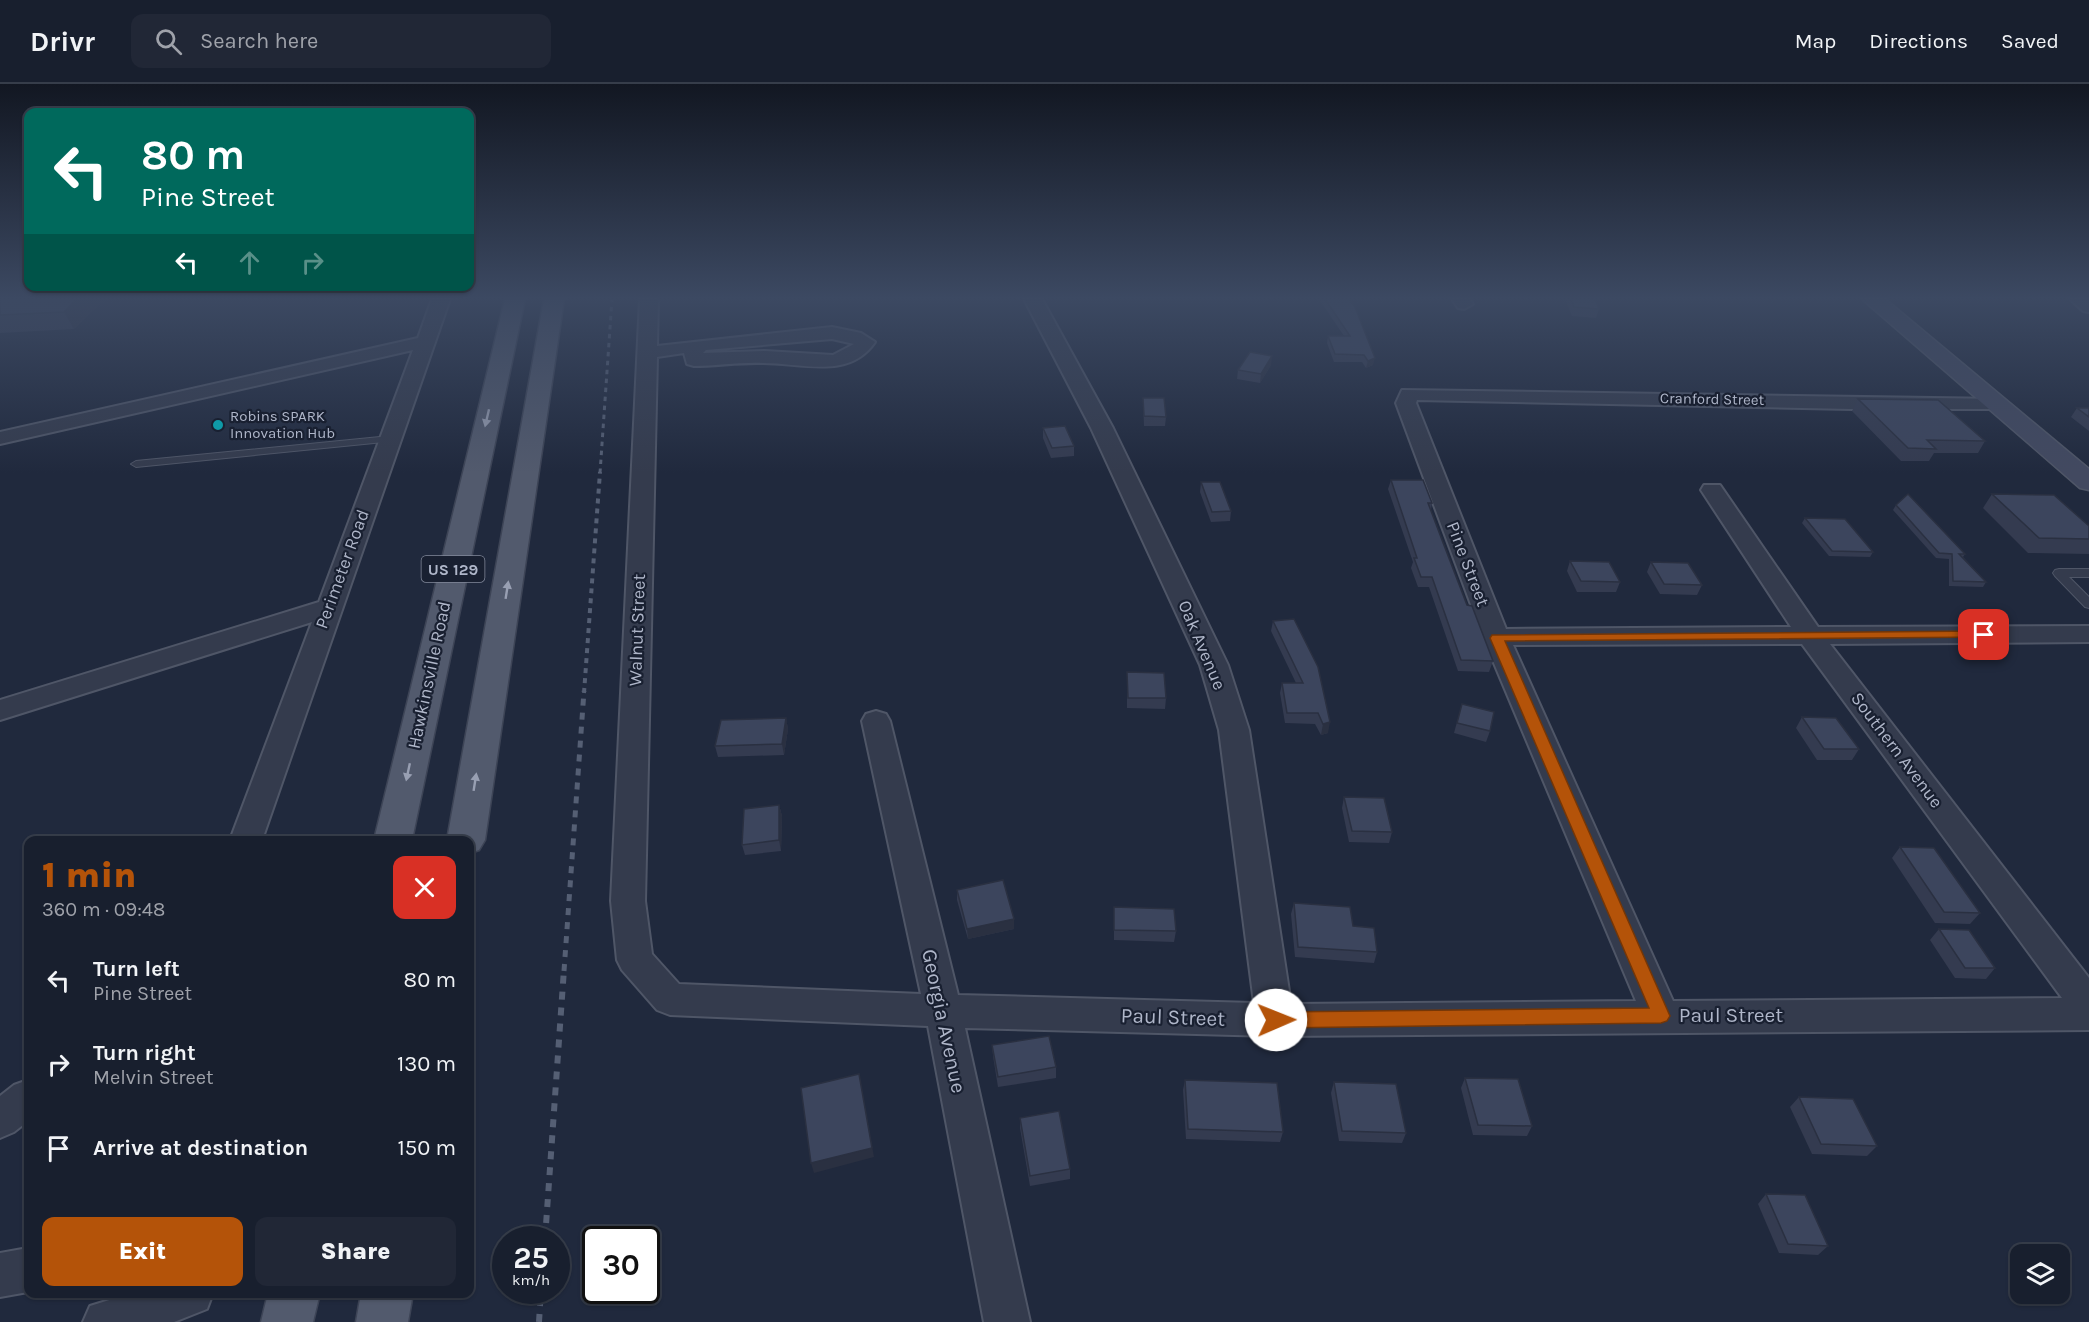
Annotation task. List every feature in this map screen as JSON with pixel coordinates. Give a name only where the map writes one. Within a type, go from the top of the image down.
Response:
[{"type":"main road","name":"Hawkinsville Road","points":[[394,836],[501,357]]},
{"type":"main road","name":"US 129","points":[[467,836],[545,357]]},
{"type":"main road","points":[[1940,357],[2089,482]]},
{"type":"main road","points":[[287,1322],[293,1298]]},
{"type":"main road","points":[[382,1322],[386,1298]]},
{"type":"street","points":[[0,438],[359,357]]},
{"type":"street","name":"Perimeter Road","points":[[247,836],[420,357]]},
{"type":"street","name":"Walnut Street","points":[[635,960],[628,901],[646,357]]},
{"type":"street","points":[[694,357],[694,360],[765,357],[823,362],[848,357]]},
{"type":"street","name":"Oak Avenue","points":[[1064,357],[1102,428],[1214,665],[1234,730],[1262,947],[1276,1020]]},
{"type":"street","name":"Pine Street","points":[[1430,394],[1409,394],[1406,403],[1496,638],[1661,1016]]},
{"type":"street","name":"Cranford Street","points":[[1430,394],[1851,403],[1995,403]]},
{"type":"street","name":"Southern Avenue","points":[[1712,490],[1811,637],[2089,1006]]},
{"type":"street","points":[[0,710],[328,608]]},
{"type":"street","points":[[1496,638],[2089,634]]},
{"type":"street","name":"Georgia Avenue","points":[[876,721],[943,1011],[1007,1322]]},
{"type":"street","name":"Paul Street","points":[[635,960],[670,999],[943,1011],[1276,1020],[2089,1014]]},
{"type":"street","points":[[0,1119],[24,1101]]},
{"type":"street","points":[[0,1275],[24,1271]]},
{"type":"street","points":[[106,1322],[131,1316],[178,1298]]},
{"type":"lane","points":[[136,464],[390,439]]},
{"type":"lane","points":[[2089,573],[2059,573],[2089,603]]},
{"type":"building","points":[[1247,357],[1272,357],[1261,374],[1238,370]]},
{"type":"building","points":[[1365,357],[1375,357],[1375,358],[1368,361]]},
{"type":"building","points":[[1143,398],[1164,398],[1166,417],[1144,416]]},
{"type":"building","points":[[1858,399],[1938,400],[1985,441],[1927,440],[1936,449],[1908,448]]},
{"type":"building","points":[[2077,408],[2089,408],[2089,417]]},
{"type":"building","points":[[1065,426],[1074,446],[1052,448],[1043,428]]},
{"type":"building","points":[[1391,480],[1423,480],[1432,503],[1428,503],[1467,605],[1472,606],[1493,661],[1461,660],[1432,577],[1421,577]]},
{"type":"building","points":[[1201,482],[1220,482],[1231,511],[1212,512]]},
{"type":"building","points":[[1908,494],[1965,554],[1959,554],[1986,582],[1953,581],[1952,554],[1939,553],[1896,505]]},
{"type":"building","points":[[1992,494],[2054,495],[2089,526],[2089,539],[2039,538]]},
{"type":"building","points":[[1805,518],[1845,519],[1873,552],[1832,551]]},
{"type":"building","points":[[1570,561],[1609,562],[1620,582],[1581,581]]},
{"type":"building","points":[[1651,562],[1688,563],[1702,585],[1664,584]]},
{"type":"building","points":[[1294,619],[1318,667],[1330,722],[1323,724],[1318,713],[1287,713],[1282,683],[1303,683],[1273,621]]},
{"type":"building","points":[[1127,672],[1164,673],[1166,698],[1128,698]]},
{"type":"building","points":[[1462,704],[1494,712],[1490,731],[1457,723]]},
{"type":"building","points":[[1802,717],[1836,718],[1859,749],[1824,749]]},
{"type":"building","points":[[786,718],[782,744],[715,746],[721,720]]},
{"type":"building","points":[[1344,797],[1384,798],[1392,832],[1352,831]]},
{"type":"building","points":[[779,805],[779,840],[742,845],[744,809]]},
{"type":"building","points":[[1900,847],[1934,848],[1980,913],[1944,912]]},
{"type":"building","points":[[1003,880],[1014,919],[967,929],[957,890]]},
{"type":"building","points":[[1294,903],[1350,907],[1353,926],[1374,928],[1377,952],[1298,947]]},
{"type":"building","points":[[1114,907],[1174,909],[1176,931],[1114,930]]},
{"type":"building","points":[[1939,929],[1969,930],[1995,968],[1965,968]]},
{"type":"building","points":[[1049,1036],[1056,1067],[998,1077],[992,1045]]},
{"type":"building","points":[[859,1074],[872,1148],[811,1163],[801,1088]]},
{"type":"building","points":[[1465,1078],[1518,1079],[1532,1126],[1478,1125]]},
{"type":"building","points":[[1185,1080],[1277,1083],[1283,1132],[1188,1129]]},
{"type":"building","points":[[1334,1082],[1396,1084],[1406,1133],[1342,1131]]},
{"type":"building","points":[[1799,1097],[1853,1099],[1877,1146],[1821,1144]]},
{"type":"building","points":[[1059,1111],[1070,1169],[1030,1176],[1020,1118]]},
{"type":"building","points":[[1766,1194],[1805,1195],[1828,1246],[1788,1244]]},
{"type":"railway","points":[[600,473],[608,357]]},
{"type":"railway","points":[[584,693],[600,472]]},
{"type":"railway","points":[[564,971],[584,691]]},
{"type":"railway","points":[[546,1226],[564,969]]},
{"type":"railway","points":[[539,1322],[540,1304]]},
{"type":"place","name":"Robins SPARK Innovation Hub","points":[[218,425]]},
{"type":"route","points":[[1276,1020],[1661,1016],[1496,638],[1984,635]]}]
